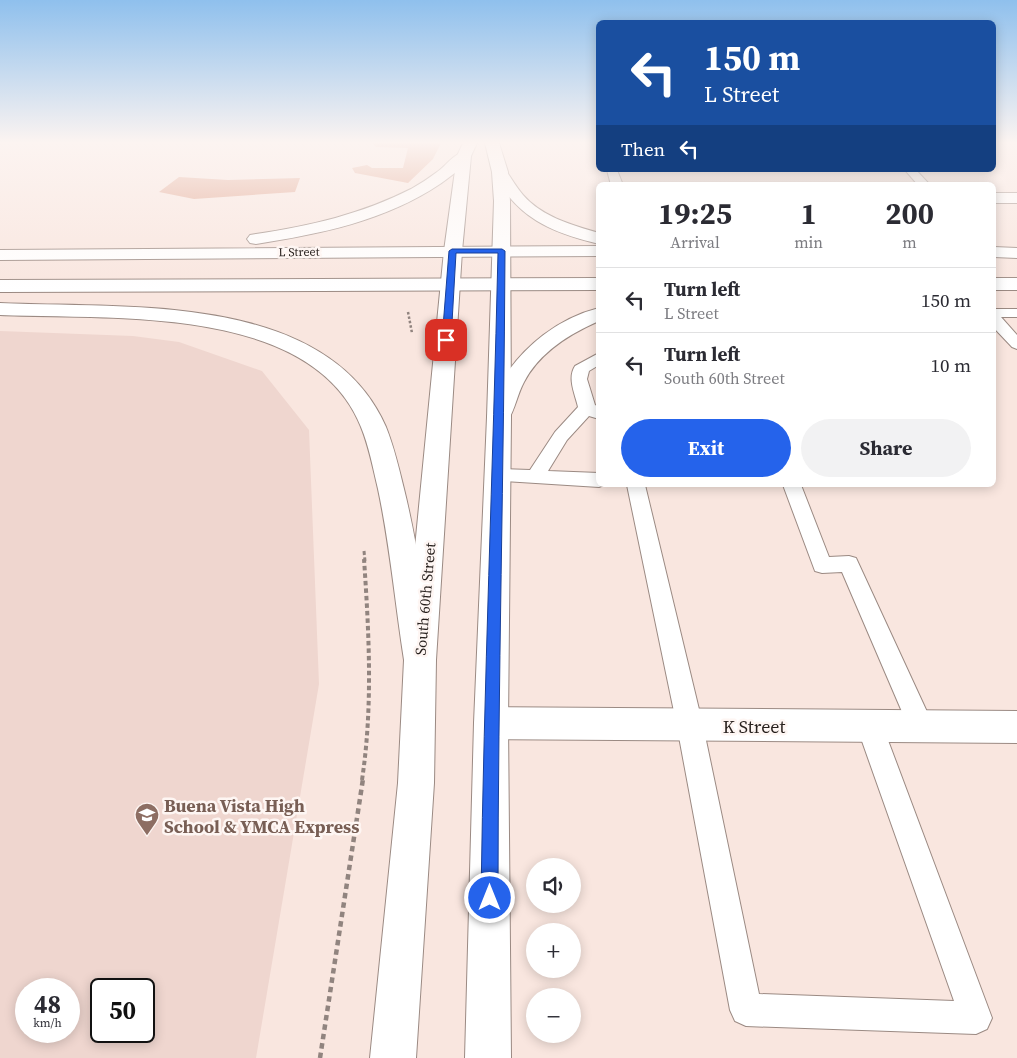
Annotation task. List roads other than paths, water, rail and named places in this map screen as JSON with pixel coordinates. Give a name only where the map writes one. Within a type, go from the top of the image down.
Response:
[{"type":"main road","points":[[37,254],[220,243],[278,236],[325,226],[371,213],[415,192]]},
{"type":"main road","name":"South 60th Street","points":[[393,1058],[416,783],[420,660],[452,251],[461,192]]},
{"type":"main road","points":[[488,1058],[490,724],[499,417],[501,192]]},
{"type":"main road","points":[[512,192],[515,198],[532,213],[572,231],[596,238]]},
{"type":"main road","points":[[996,198],[1017,198]]},
{"type":"main road","name":"L Street","points":[[0,255],[596,251]]},
{"type":"main road","points":[[996,252],[1017,253]]},
{"type":"main road","points":[[0,286],[596,284]]},
{"type":"main road","points":[[996,284],[1017,284]]},
{"type":"main road","points":[[0,309],[159,315],[196,318],[230,324],[271,335],[303,350],[338,375],[359,399],[371,419],[379,441],[396,510],[420,660]]},
{"type":"main road","points":[[499,417],[512,382],[532,353],[553,336],[596,315]]},
{"type":"main road","name":"K Street","points":[[490,724],[1017,727]]},
{"type":"lane","points":[[996,313],[1017,313]]},
{"type":"lane","points":[[996,321],[1017,344]]},
{"type":"lane","points":[[535,477],[561,436],[593,411],[579,379],[580,368],[596,360]]},
{"type":"lane","points":[[497,475],[596,480]]},
{"type":"lane","points":[[636,487],[690,726],[746,1010],[976,1018],[870,727]]},
{"type":"lane","points":[[793,487],[822,565],[849,564],[921,727]]},
{"type":"place","name":"Buena Vista High School & YMCA Express","points":[[147,836]]}]
